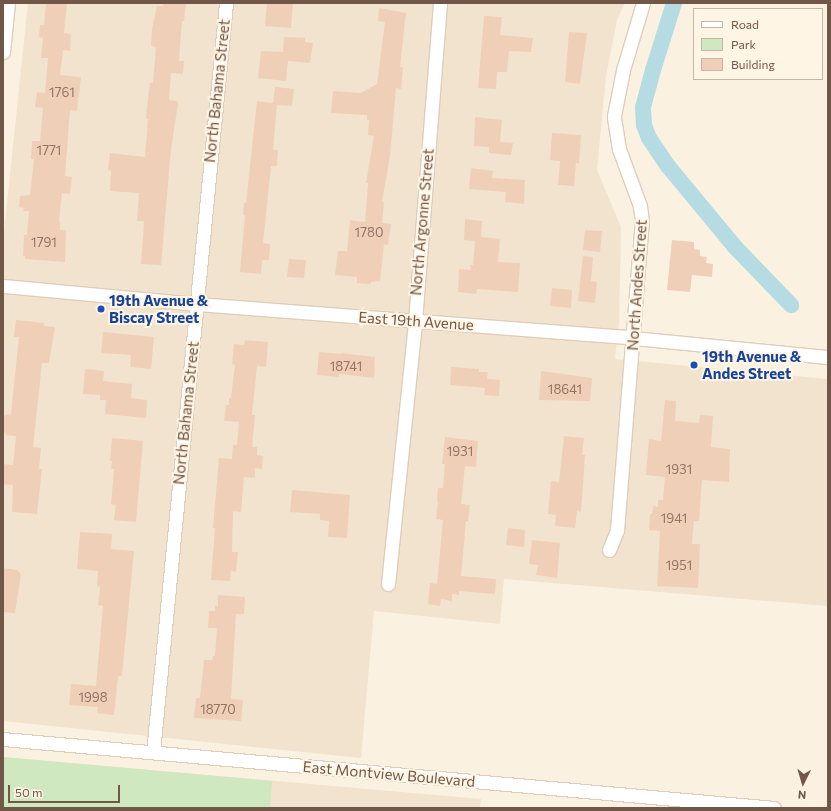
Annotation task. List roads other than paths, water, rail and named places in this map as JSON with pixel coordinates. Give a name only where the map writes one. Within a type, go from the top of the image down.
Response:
[{"type":"street","points":[[3,52],[8,3]]},
{"type":"street","name":"North Bahama Street","points":[[153,752],[226,3]]},
{"type":"street","name":"North Argonne Street","points":[[388,584],[415,321],[440,3]]},
{"type":"street","name":"North Andes Street","points":[[608,550],[617,530],[634,338],[642,221],[640,206],[619,149],[614,116],[623,70],[643,3]]},
{"type":"street","name":"East 19th Avenue","points":[[3,286],[197,304],[634,338],[828,357]]},
{"type":"street","name":"East Montview Boulevard","points":[[3,739],[774,808]]},
{"type":"waterway","points":[[674,3],[643,107],[644,125],[649,138],[668,166],[735,247],[791,305]]},
{"type":"place","name":"19th Avenue & Biscay Street","points":[[101,309]]},
{"type":"place","name":"19th Avenue & Andes Street","points":[[694,365]]}]
